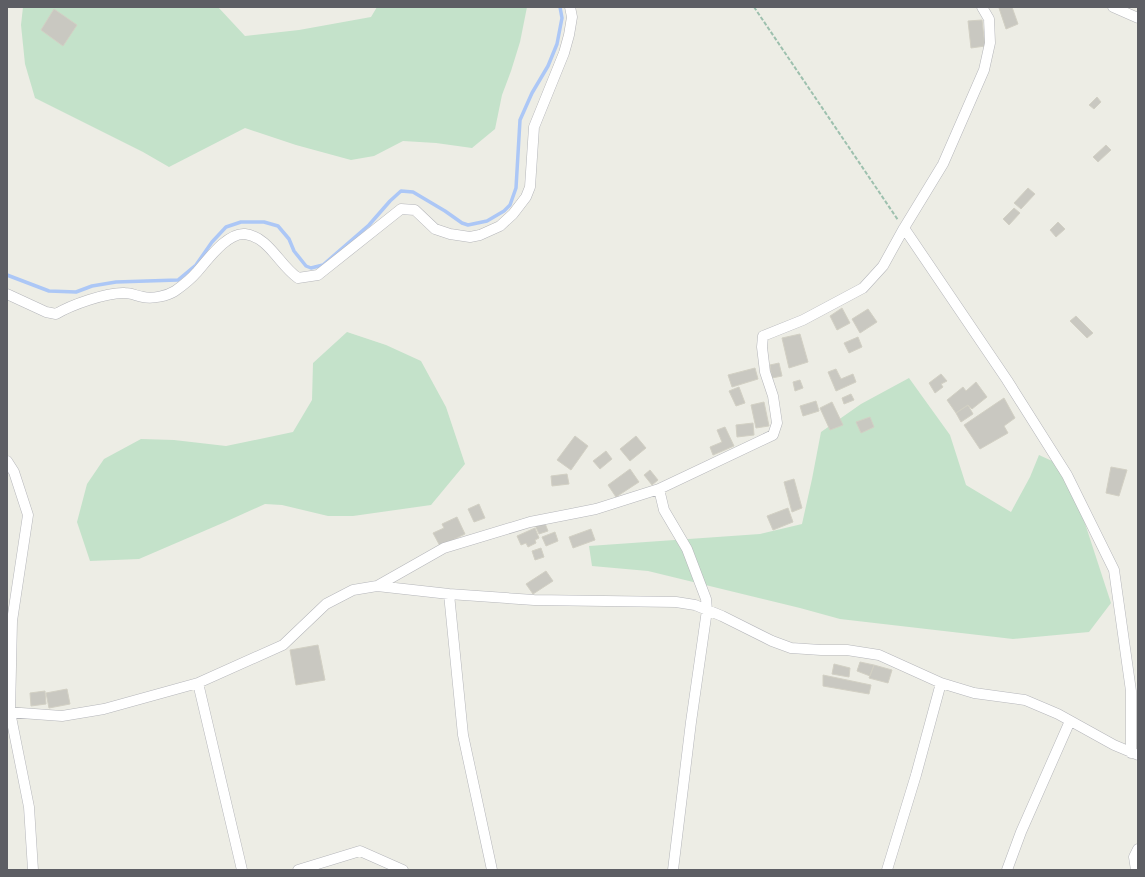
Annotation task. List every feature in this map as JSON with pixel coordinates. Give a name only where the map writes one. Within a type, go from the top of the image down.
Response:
[{"type":"street","points":[[7,294],[46,312],[56,314],[66,308],[109,295],[125,293],[146,298],[160,296],[175,291],[196,274],[210,256],[228,240],[245,234],[264,242],[290,273],[298,278],[306,278],[318,275],[401,209],[415,210],[435,229],[450,234],[470,237],[480,235],[500,226],[522,203],[530,187],[534,127],[564,53],[572,17],[570,7]]},
{"type":"street","points":[[377,586],[444,548],[530,522],[596,508],[659,489],[773,435],[777,423],[773,396],[765,372],[762,347],[764,336],[803,320],[863,288],[883,266],[942,164],[984,70],[990,43],[989,19],[983,7]]},
{"type":"street","points":[[1112,7],[1138,18]]},
{"type":"street","points":[[9,712],[62,716],[104,710],[198,683],[282,645],[326,604],[353,590],[377,586],[449,594],[534,600],[676,602],[695,605],[722,616],[772,641],[791,648],[847,650],[879,654],[941,683],[974,693],[1025,700],[1058,714],[1114,745],[1135,754],[1131,691],[1114,570],[1067,475],[1007,380],[904,228]]},
{"type":"street","points":[[7,461],[14,472],[28,515],[12,621],[9,712],[29,807],[33,870]]},
{"type":"street","points":[[659,489],[664,510],[687,549],[706,598],[707,610],[691,722],[673,870]]},
{"type":"street","points":[[449,594],[463,735],[492,870]]},
{"type":"street","points":[[198,683],[242,870]]},
{"type":"street","points":[[887,870],[916,774],[941,683]]},
{"type":"street","points":[[1007,870],[1021,832],[1070,720]]},
{"type":"street","points":[[1136,870],[1134,858],[1138,849]]},
{"type":"street","points":[[298,870],[360,851],[403,870]]},
{"type":"path","points":[[754,7],[904,228]]},
{"type":"green space","points":[[23,7],[218,7],[245,36],[299,30],[371,17],[377,7],[527,7],[520,42],[502,95],[495,129],[472,148],[436,143],[403,141],[374,156],[351,160],[296,145],[245,128],[169,167],[143,152],[35,98],[25,64],[21,25]]},
{"type":"green space","points":[[347,332],[386,345],[421,361],[446,407],[465,464],[431,505],[353,516],[328,516],[282,505],[265,504],[139,559],[90,561],[77,522],[87,484],[104,459],[141,439],[174,440],[226,446],[293,432],[312,400],[313,363]]},
{"type":"green space","points":[[909,378],[950,435],[966,485],[1011,512],[1030,477],[1039,455],[1063,466],[1078,502],[1111,603],[1089,632],[1013,639],[840,619],[648,571],[592,566],[589,546],[760,534],[802,524],[821,432],[861,404]]},
{"type":"building","points":[[1012,7],[1018,24],[1006,29],[999,8]]},
{"type":"building","points":[[54,9],[77,25],[63,46],[41,30]]},
{"type":"building","points":[[982,20],[985,46],[971,48],[968,21]]},
{"type":"building","points":[[1097,97],[1101,102],[1094,109],[1089,105]]},
{"type":"building","points":[[1106,145],[1111,150],[1098,162],[1093,157]]},
{"type":"building","points":[[1028,188],[1035,194],[1021,209],[1014,203]]},
{"type":"building","points":[[1014,208],[1020,213],[1009,225],[1003,219]]},
{"type":"building","points":[[1058,222],[1065,229],[1056,237],[1050,230]]},
{"type":"building","points":[[842,308],[850,323],[837,330],[830,316]]},
{"type":"building","points":[[868,309],[877,322],[860,333],[852,319]]},
{"type":"building","points":[[1076,316],[1093,333],[1087,338],[1070,321]]},
{"type":"building","points":[[800,334],[808,362],[789,368],[782,338]]},
{"type":"building","points":[[858,337],[862,347],[849,353],[844,343]]},
{"type":"building","points":[[779,363],[782,376],[772,378],[770,365]]},
{"type":"building","points":[[755,368],[758,379],[732,387],[728,375]]},
{"type":"building","points":[[836,369],[841,379],[853,374],[856,382],[836,391],[828,372]]},
{"type":"building","points":[[941,374],[947,381],[941,384],[943,387],[935,393],[929,383]]},
{"type":"building","points":[[800,380],[803,388],[795,391],[793,382]]},
{"type":"building","points":[[976,382],[987,397],[972,409],[968,405],[956,413],[947,400],[963,387],[966,391]]},
{"type":"building","points":[[739,387],[745,403],[736,406],[729,391]]},
{"type":"building","points":[[851,394],[854,400],[844,404],[842,398]]},
{"type":"building","points":[[1004,398],[1015,418],[1004,426],[1008,433],[980,449],[964,425]]},
{"type":"building","points":[[816,401],[819,411],[803,416],[800,406]]},
{"type":"building","points":[[764,402],[769,426],[756,428],[751,405]]},
{"type":"building","points":[[832,402],[843,425],[830,430],[820,408]]},
{"type":"building","points":[[968,405],[973,414],[961,422],[956,413]]},
{"type":"building","points":[[870,417],[874,427],[861,433],[856,422]]},
{"type":"building","points":[[753,423],[754,435],[737,437],[736,425]]},
{"type":"building","points":[[725,427],[734,446],[713,455],[710,447],[722,442],[717,430]]},
{"type":"building","points":[[575,436],[588,446],[571,470],[557,460]]},
{"type":"building","points":[[636,436],[646,448],[630,461],[620,449]]},
{"type":"building","points":[[606,451],[612,459],[600,469],[593,461]]},
{"type":"building","points":[[1111,467],[1127,470],[1119,496],[1106,493]]},
{"type":"building","points":[[630,469],[639,482],[616,497],[608,485]]},
{"type":"building","points":[[650,470],[658,480],[652,485],[644,475]]},
{"type":"building","points":[[567,474],[569,484],[552,486],[551,476]]},
{"type":"building","points":[[794,479],[802,508],[792,512],[784,482]]},
{"type":"building","points":[[479,504],[485,518],[474,522],[468,509]]},
{"type":"building","points":[[788,508],[793,522],[773,530],[767,516]]},
{"type":"building","points":[[457,517],[465,534],[440,546],[433,533],[444,528],[442,524]]},
{"type":"building","points":[[544,521],[548,531],[539,534],[535,525]]},
{"type":"building","points":[[535,528],[539,538],[535,540],[536,543],[528,547],[526,543],[521,545],[517,536]]},
{"type":"building","points":[[591,529],[595,540],[573,548],[569,537]]},
{"type":"building","points":[[555,532],[558,541],[546,546],[542,537]]},
{"type":"building","points":[[541,548],[544,557],[535,560],[532,551]]},
{"type":"building","points":[[546,571],[553,581],[533,594],[526,584]]},
{"type":"building","points":[[318,645],[325,680],[296,685],[290,650]]},
{"type":"building","points":[[860,662],[874,665],[870,676],[857,671]]},
{"type":"building","points":[[834,664],[850,668],[849,677],[832,674]]},
{"type":"building","points":[[874,665],[892,670],[888,683],[869,678]]},
{"type":"building","points":[[823,675],[871,685],[869,694],[823,686]]},
{"type":"building","points":[[67,689],[70,704],[49,708],[46,693]]},
{"type":"building","points":[[45,691],[46,704],[31,706],[30,693]]},
{"type":"waterway","points":[[7,275],[49,291],[76,292],[92,286],[116,282],[178,280],[196,265],[212,242],[226,227],[241,222],[264,222],[278,226],[289,239],[294,251],[306,266],[311,268],[323,265],[369,225],[401,191],[413,192],[462,223],[468,225],[487,221],[504,211],[510,205],[516,188],[520,120],[532,93],[548,66],[557,44],[562,18],[560,7]]}]
